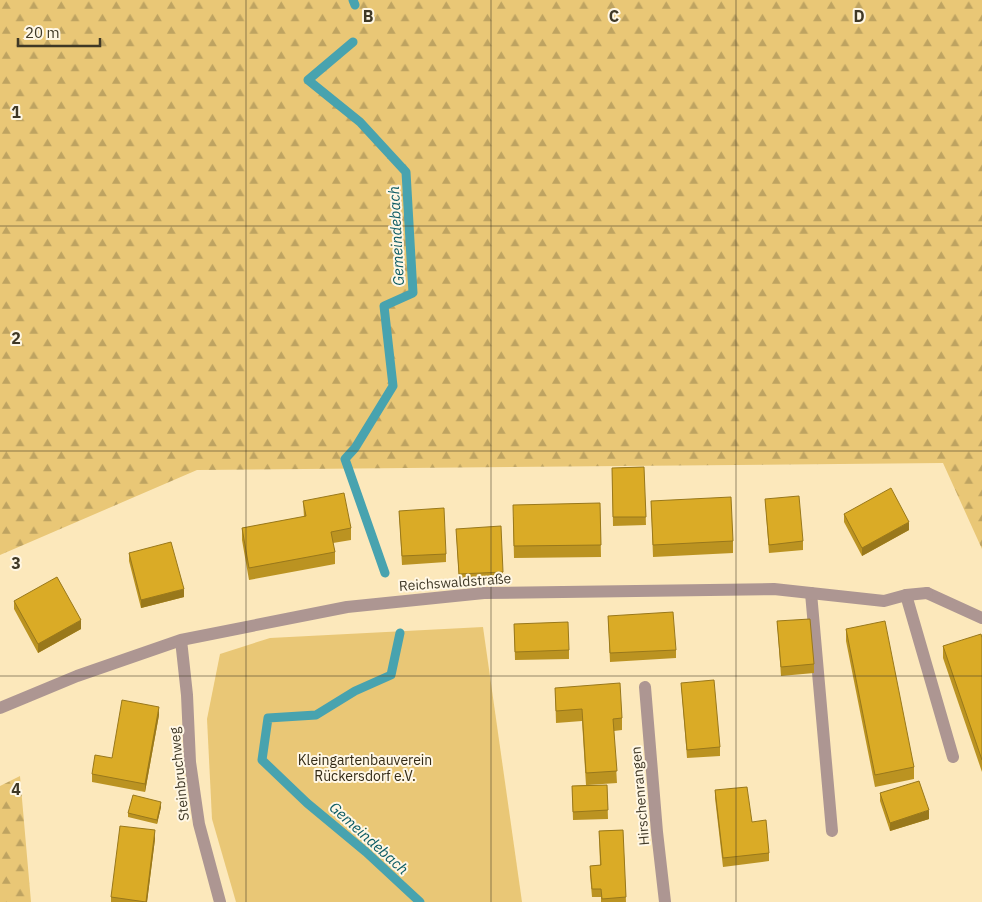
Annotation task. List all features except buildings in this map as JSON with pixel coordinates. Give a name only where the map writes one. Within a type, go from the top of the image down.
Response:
[{"type":"street","name":"Reichswaldstraße","points":[[0,708],[77,676],[181,640],[347,607],[484,592],[774,589],[884,601],[906,595],[927,593],[982,618]]},
{"type":"street","points":[[810,593],[832,831]]},
{"type":"street","points":[[906,595],[953,757]]},
{"type":"street","name":"Steinbruchweg","points":[[181,640],[187,695],[190,762],[198,824],[220,902]]},
{"type":"street","name":"Hirschenrangen","points":[[645,687],[665,902]]},
{"type":"green space","points":[[0,0],[982,0],[982,549],[943,463],[197,470],[0,555]]},
{"type":"green space","name":"Kleingartenbauverein Rückersdorf e.V.","points":[[483,627],[522,902],[236,902],[212,819],[207,719],[220,654],[270,638]]},
{"type":"green space","points":[[20,776],[31,902],[0,902],[0,786]]},
{"type":"waterway","name":"Gemeindebach","points":[[353,0],[355,5]]},
{"type":"waterway","name":"Gemeindebach","points":[[353,42],[308,80],[360,122],[406,172],[413,293],[384,306],[393,386],[355,448],[345,459],[385,573]]},
{"type":"waterway","name":"Gemeindebach","points":[[400,633],[391,675],[355,691],[316,715],[268,718],[262,760],[307,803],[366,852],[420,902]]}]
